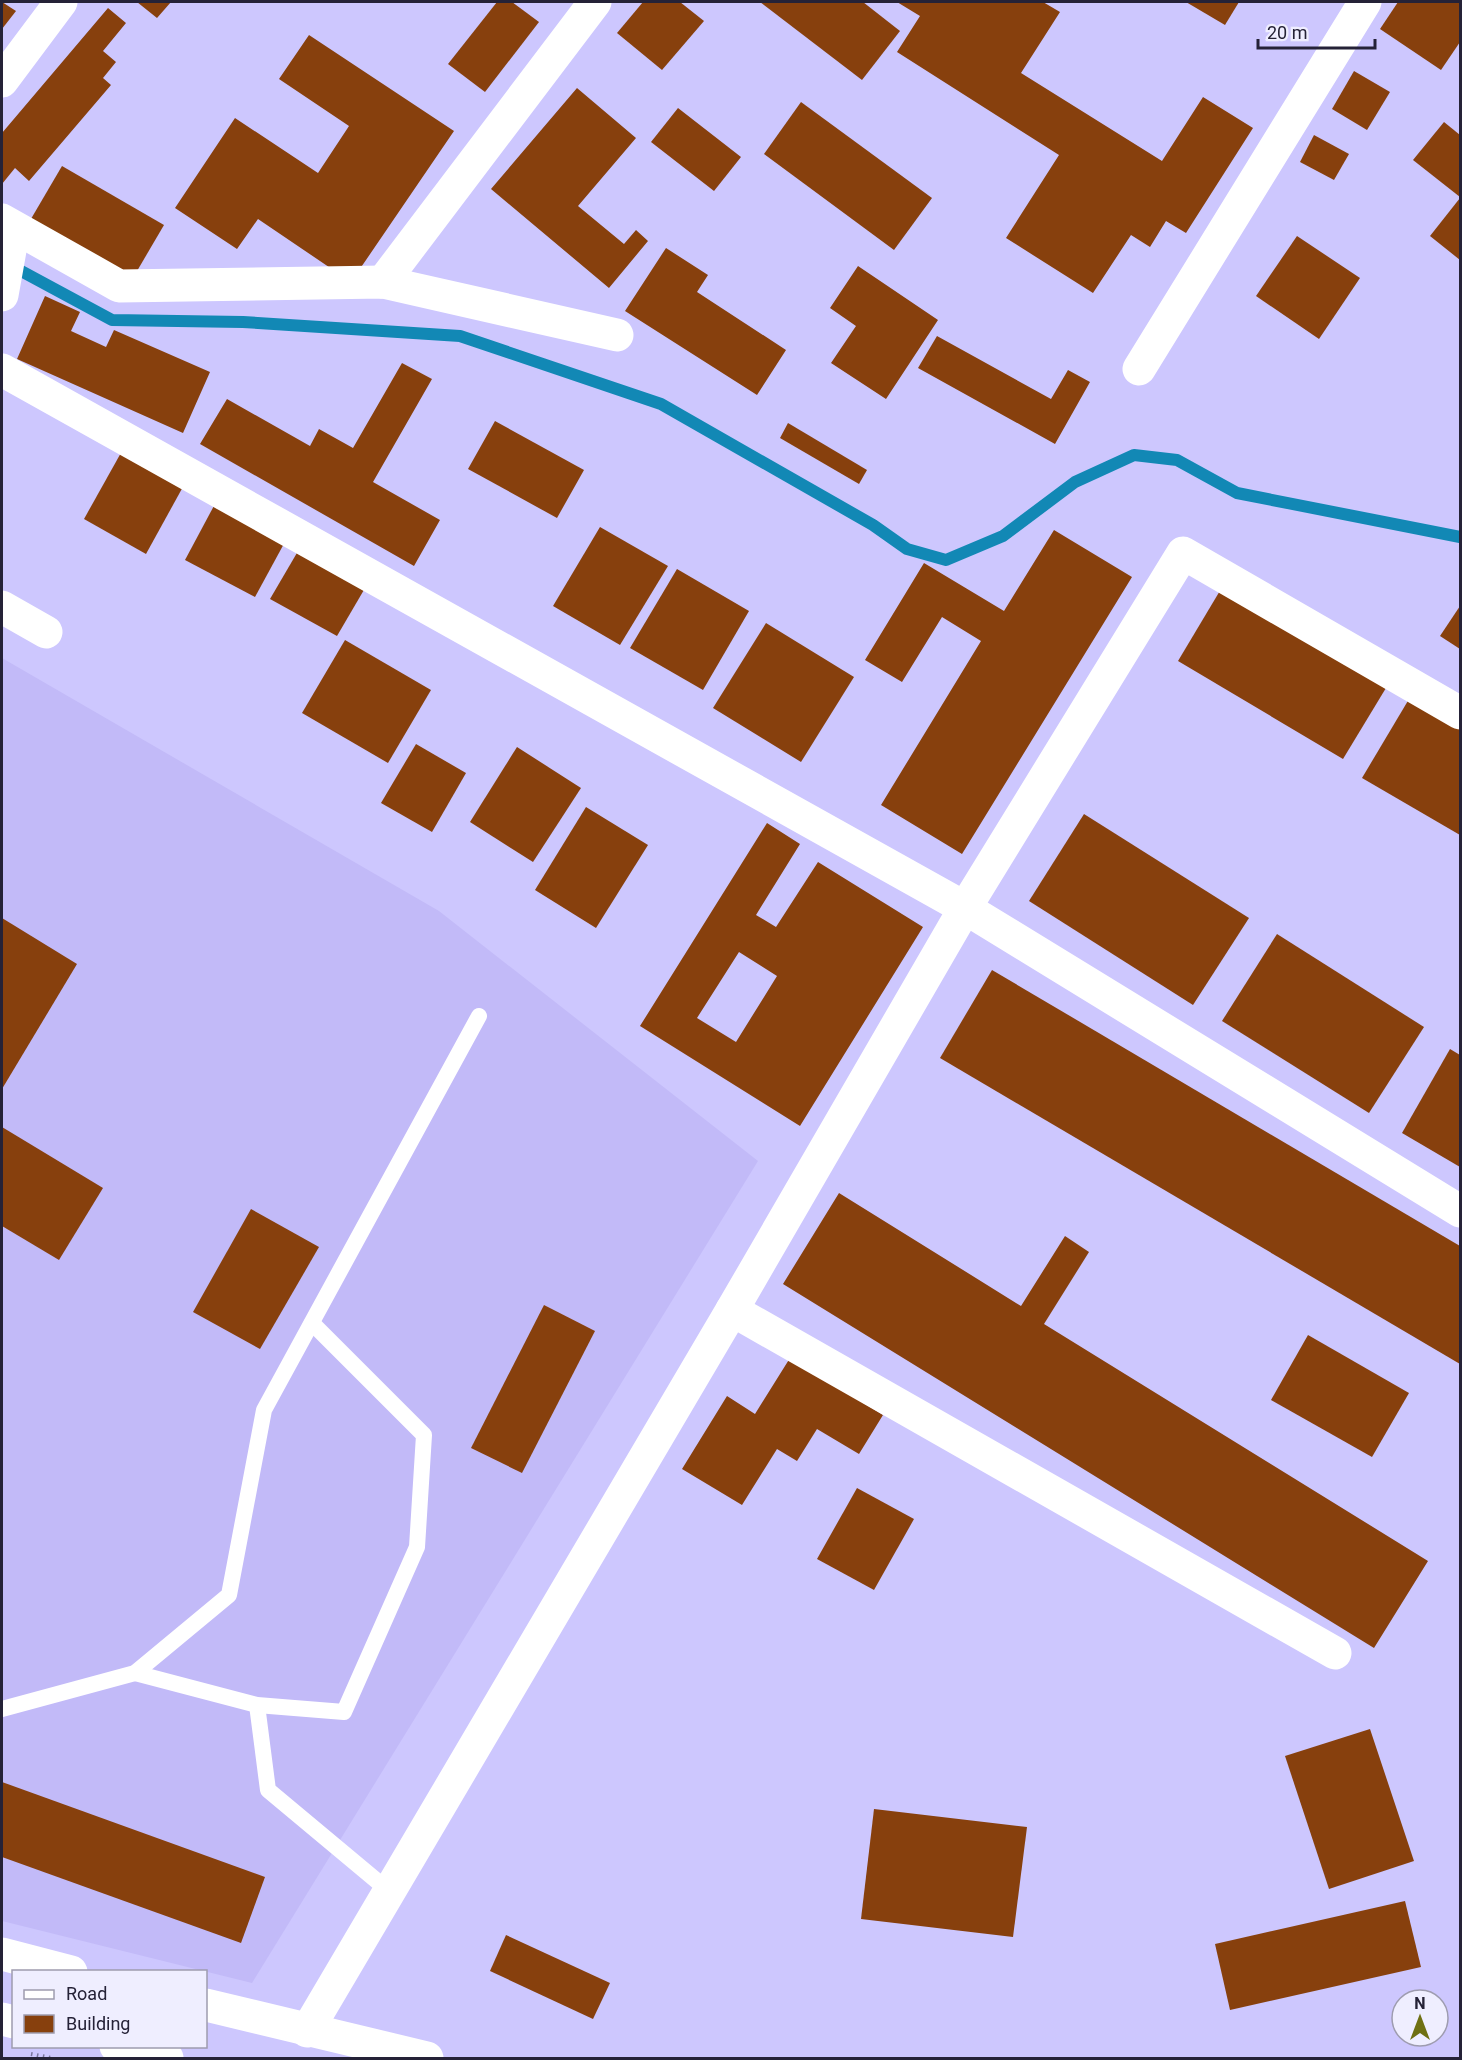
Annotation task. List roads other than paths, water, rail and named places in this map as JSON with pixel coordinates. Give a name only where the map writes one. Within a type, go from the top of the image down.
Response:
[{"type":"street","points":[[2,81],[61,2]]},
{"type":"street","points":[[383,282],[595,2]]},
{"type":"street","points":[[1139,369],[1365,2]]},
{"type":"street","points":[[3,288],[9,232],[119,286],[383,282],[616,335]]},
{"type":"street","points":[[2,370],[965,908],[1461,1211]]},
{"type":"street","points":[[307,2031],[732,1310],[965,908],[1183,553],[1461,713]]},
{"type":"street","points":[[2,607],[46,632]]},
{"type":"street","points":[[732,1310],[1335,1653]]},
{"type":"street","points":[[2,1954],[67,1970]]},
{"type":"street","points":[[207,2005],[427,2058]]},
{"type":"street","points":[[124,2048],[166,2058]]},
{"type":"lane","points":[[2,1709],[135,1673],[230,1595],[264,1410],[479,1016]]},
{"type":"lane","points":[[135,1673],[257,1705],[344,1712],[417,1547],[424,1435],[312,1323]]},
{"type":"lane","points":[[257,1705],[268,1790],[389,1891]]},
{"type":"waterway","points":[[10,265],[112,320],[243,322],[460,336],[661,404],[873,525],[907,549],[946,560],[1003,536],[1075,482],[1134,455],[1177,460],[1237,493],[1460,537]]}]
